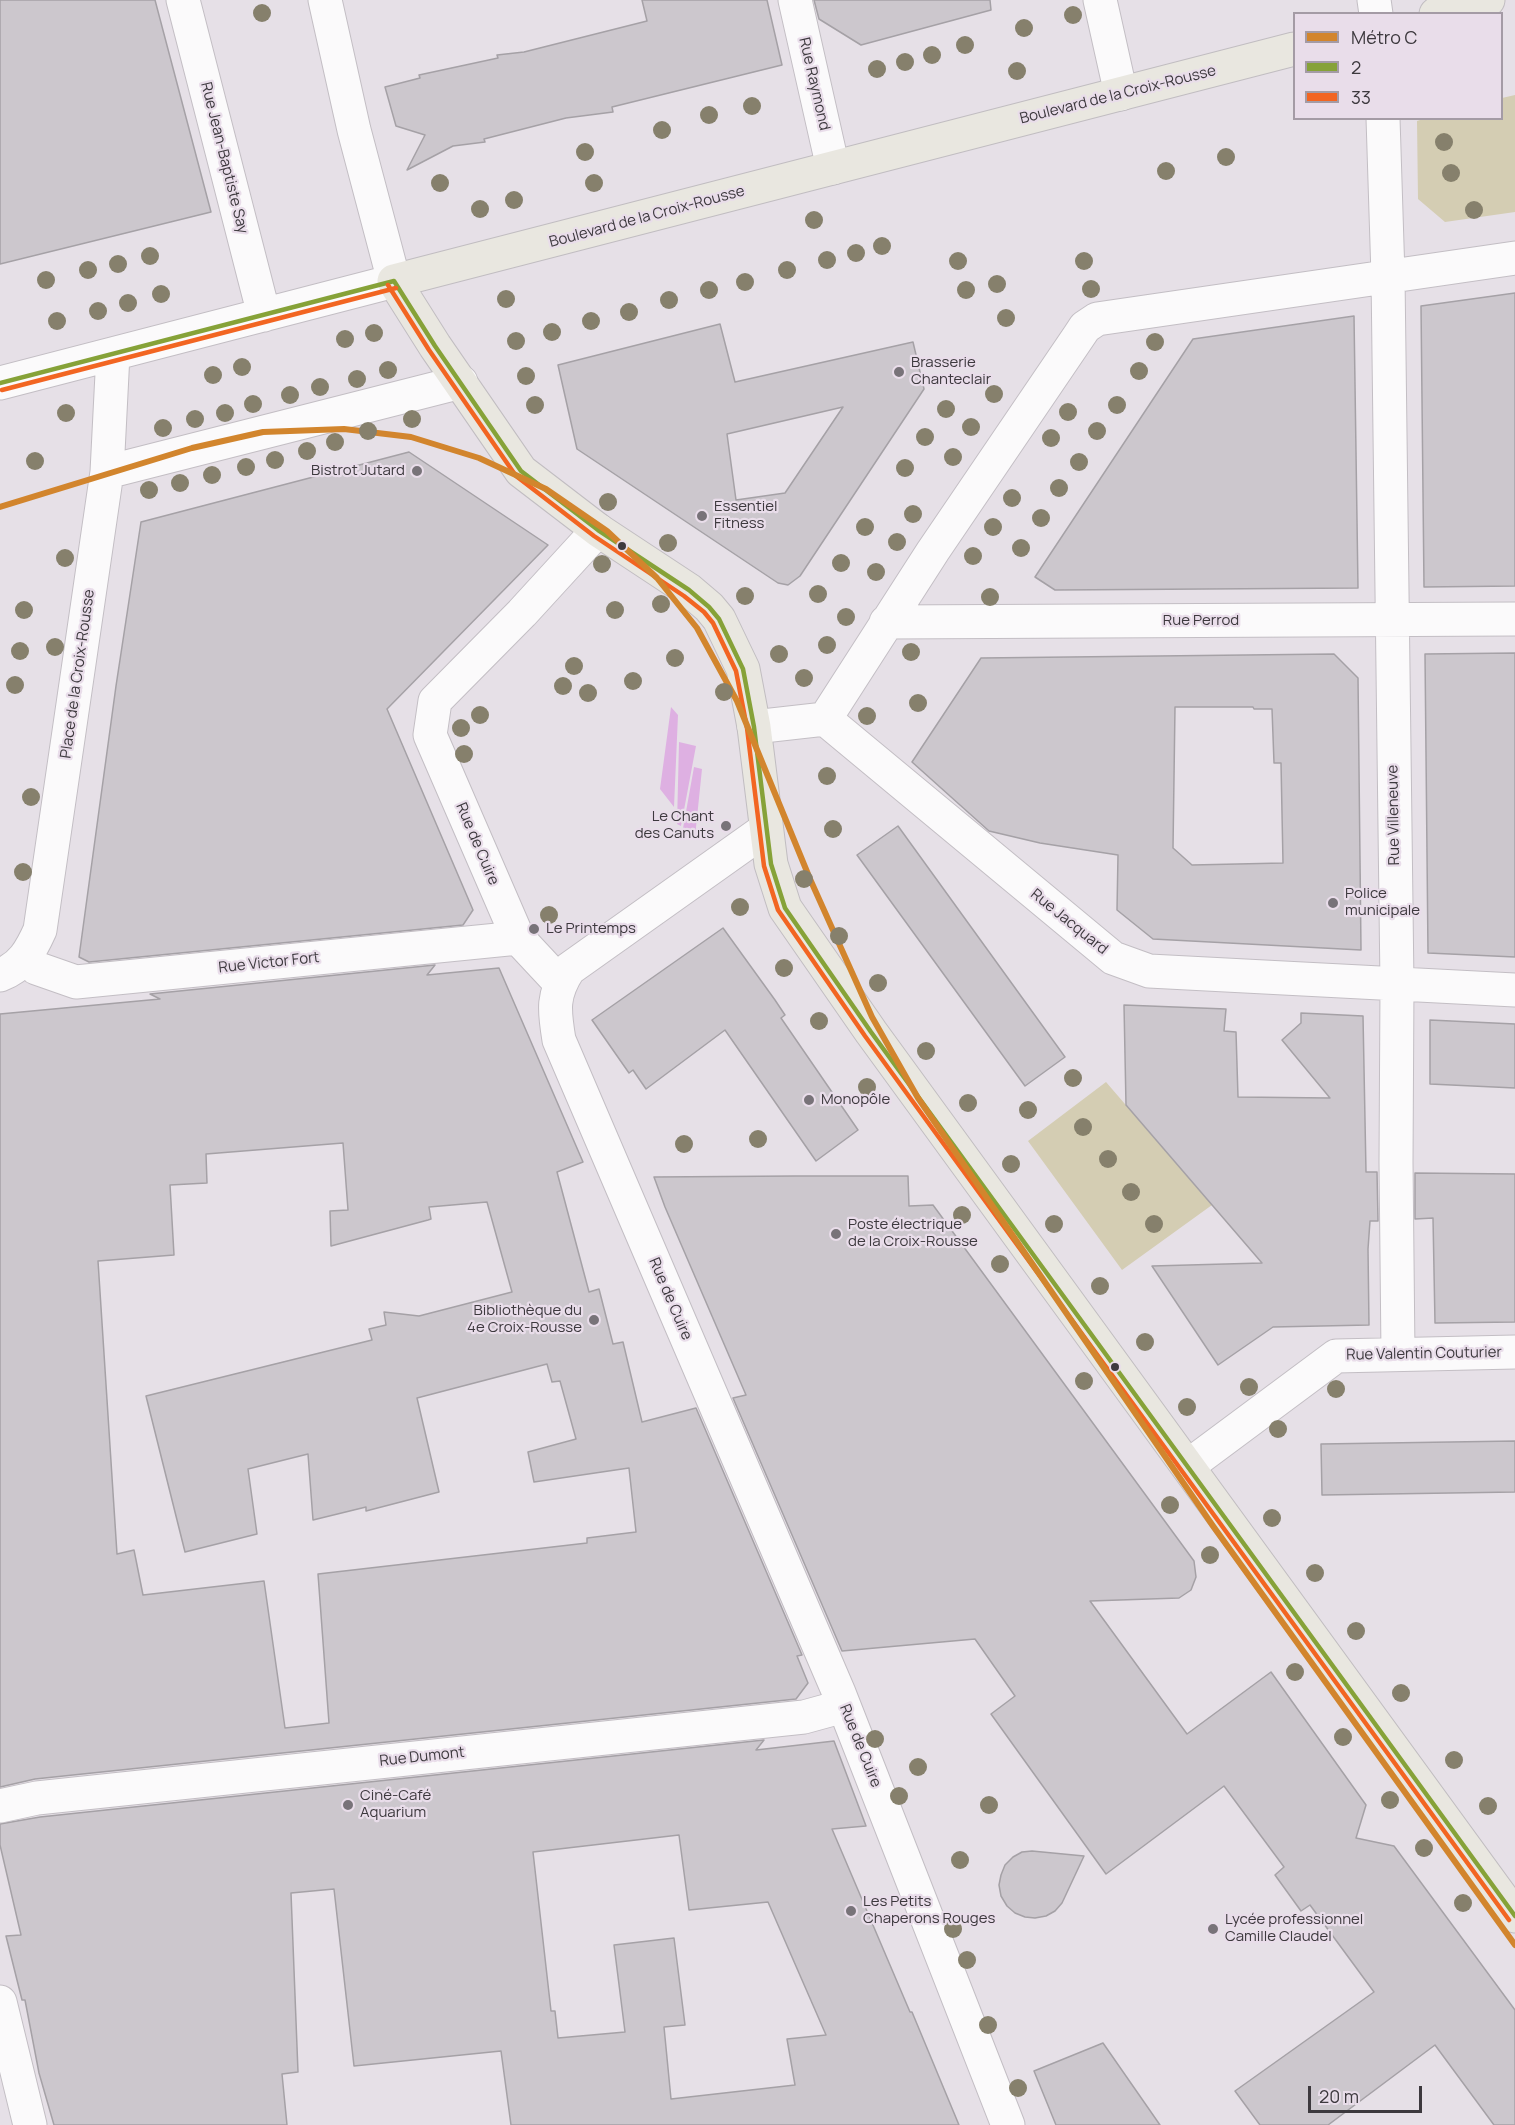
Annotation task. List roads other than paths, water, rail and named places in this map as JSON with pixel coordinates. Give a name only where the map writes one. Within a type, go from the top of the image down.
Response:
[{"type":"main road","points":[[1443,12],[1488,0]]},
{"type":"main road","name":"Boulevard de la Croix-Rousse","points":[[394,281],[1293,50]]},
{"type":"main road","points":[[394,281],[435,346],[521,471],[598,530],[689,590],[719,619],[743,669],[754,727],[771,864],[788,913],[878,1041],[1515,1916]]},
{"type":"street","name":"Rue Jean-Baptiste Say","points":[[183,0],[264,315]]},
{"type":"street","points":[[325,0],[354,130],[394,281]]},
{"type":"street","name":"Rue Raymond","points":[[795,0],[833,168]]},
{"type":"street","points":[[1100,0],[1121,94]]},
{"type":"street","points":[[1383,120],[1388,276]]},
{"type":"street","points":[[754,727],[825,719],[886,622],[1085,327],[1097,319],[1515,258]]},
{"type":"street","name":"Rue Villeneuve","points":[[1388,276],[1397,984],[1398,1354]]},
{"type":"street","name":"Boulevard de la Croix-Rousse","points":[[0,383],[394,281]]},
{"type":"street","name":"Place de la Croix-Rousse","points":[[13,966],[40,930],[107,472],[113,354]]},
{"type":"street","points":[[107,472],[461,382]]},
{"type":"street","name":"Rue de Cuire","points":[[598,530],[522,613],[435,701],[430,735],[518,938],[561,983],[554,1011],[559,1040],[844,1706],[1008,2125]]},
{"type":"street","name":"Rue Perrod","points":[[886,622],[1515,618]]},
{"type":"street","name":"Rue Jacquard","points":[[825,719],[1113,958],[1149,971],[1515,990]]},
{"type":"street","points":[[561,983],[569,969],[582,959],[766,829]]},
{"type":"street","name":"Rue Victor Fort","points":[[13,966],[36,968],[76,982],[518,938]]},
{"type":"street","name":"Rue Valentin Couturier","points":[[1188,1466],[1336,1356],[1515,1352]]},
{"type":"street","name":"Rue Dumont","points":[[0,1806],[49,1797],[804,1717],[844,1706]]},
{"type":"street","points":[[0,2002],[30,2125]]},
{"type":"metro line","name":"C","points":[[0,507],[192,448],[263,432],[344,429],[411,437],[479,458],[546,489],[607,531],[657,578],[697,628],[737,701],[810,879],[872,1017],[918,1098],[1213,1526],[1515,1945]]},
{"type":"place","name":"Brasserie Chanteclair","points":[[899,372]]},
{"type":"place","name":"Bistrot Jutard","points":[[417,471]]},
{"type":"place","name":"Essentiel Fitness","points":[[702,516]]},
{"type":"place","name":"Le Chant des Canuts","points":[[726,826]]},
{"type":"place","name":"Police municipale","points":[[1333,903]]},
{"type":"place","name":"Le Printemps","points":[[534,929]]},
{"type":"place","name":"Monopôle","points":[[809,1100]]},
{"type":"place","name":"Poste électrique de la Croix-Rousse","points":[[836,1234]]},
{"type":"place","name":"Bibliothèque du 4e Croix-Rousse","points":[[594,1320]]},
{"type":"place","name":"Ciné-Café Aquarium","points":[[348,1805]]},
{"type":"place","name":"Les Petits Chaperons Rouges","points":[[851,1911]]},
{"type":"place","name":"Lycée professionnel Camille Claudel","points":[[1213,1929]]}]
